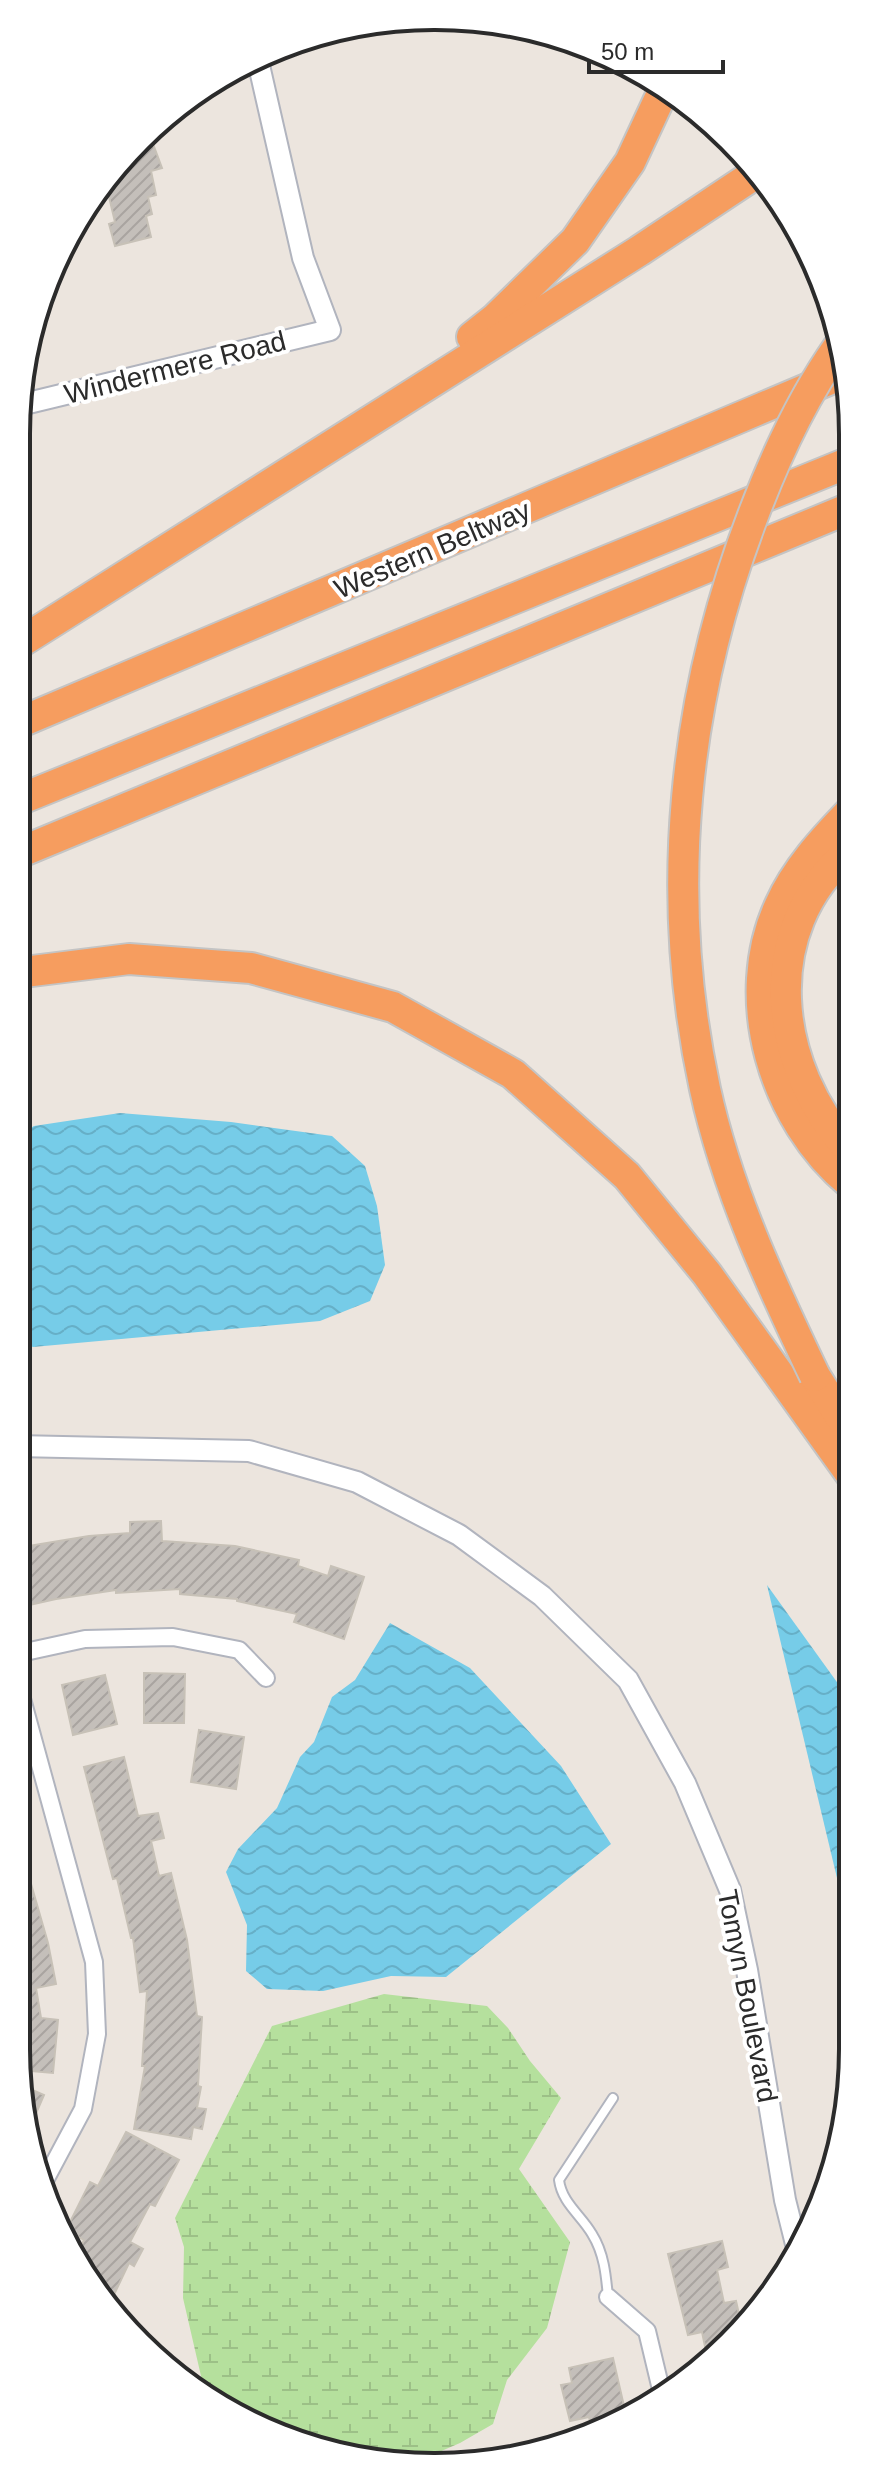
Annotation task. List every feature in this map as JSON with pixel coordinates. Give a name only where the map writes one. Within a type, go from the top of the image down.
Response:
[{"type":"highway","points":[[285,473],[411,384],[496,318],[575,241],[630,162],[660,98]]},
{"type":"highway","points":[[30,636],[639,251],[748,179]]},
{"type":"highway","points":[[831,357],[774,460],[730,576],[703,681],[686,790],[682,898],[689,995],[705,1090],[735,1196],[774,1292],[815,1376],[839,1414]]},
{"type":"highway","name":"Western Beltway","points":[[30,718],[835,377]]},
{"type":"highway","points":[[30,795],[839,466]]},
{"type":"highway","points":[[30,848],[839,513]]},
{"type":"highway","points":[[839,824],[814,852],[779,905],[765,947],[762,979],[763,1020],[771,1061],[785,1099],[810,1140],[839,1171]]},
{"type":"highway","points":[[839,864],[812,895],[794,938],[786,975],[787,1017],[794,1056],[807,1091],[839,1138]]},
{"type":"highway","points":[[30,971],[129,959],[251,968],[393,1007],[513,1074],[627,1176],[707,1274],[839,1457]]},
{"type":"street","name":"Windermere Road","points":[[31,402],[330,330],[303,258],[260,70]]},
{"type":"street","name":"Tomyn Boulevard","points":[[30,1446],[249,1451],[357,1482],[459,1535],[542,1596],[628,1680],[685,1783],[730,1890],[794,2234]]},
{"type":"street","points":[[30,1651],[85,1639],[173,1637],[239,1650],[266,1678]]},
{"type":"street","points":[[30,1728],[94,1962],[97,2034],[83,2109],[49,2172]]},
{"type":"street","points":[[608,2297],[647,2331],[660,2384]]},
{"type":"lane","points":[[608,2297],[599,2246],[567,2203],[559,2180],[613,2098]]},
{"type":"green space","points":[[384,1994],[487,2006],[508,2028],[561,2098],[519,2169],[570,2242],[547,2328],[507,2380],[493,2424],[437,2453],[382,2450],[304,2432],[232,2399],[202,2379],[183,2298],[184,2247],[175,2218],[272,2026]]},
{"type":"water","points":[[120,1113],[231,1122],[332,1136],[365,1166],[377,1206],[385,1265],[370,1301],[320,1321],[30,1346],[30,1128]]},
{"type":"water","points":[[767,1585],[839,1685],[839,1886]]},
{"type":"water","points":[[390,1623],[470,1668],[561,1766],[611,1844],[446,1977],[391,1976],[323,1991],[267,1989],[246,1971],[247,1925],[226,1872],[238,1849],[277,1808],[300,1757],[314,1742],[332,1697],[355,1680]]},
{"type":"building","points":[[153,144],[162,168],[151,171],[156,195],[148,197],[152,214],[146,216],[151,237],[115,246],[109,224],[115,222],[109,195]]},
{"type":"building","points":[[161,1521],[162,1541],[235,1546],[299,1560],[298,1566],[328,1576],[331,1566],[364,1577],[344,1639],[294,1622],[297,1614],[237,1599],[180,1594],[180,1589],[116,1593],[116,1590],[30,1605],[30,1546],[130,1533],[130,1522]]},
{"type":"building","points":[[144,1673],[185,1674],[184,1723],[144,1723]]},
{"type":"building","points":[[105,1675],[117,1724],[73,1735],[62,1685]]},
{"type":"building","points":[[199,1730],[244,1737],[236,1789],[191,1782]]},
{"type":"building","points":[[124,1757],[138,1816],[158,1813],[164,1838],[151,1841],[159,1876],[171,1873],[187,1940],[197,2016],[202,2017],[198,2086],[201,2087],[197,2108],[206,2109],[202,2129],[193,2127],[191,2139],[134,2129],[145,2066],[142,2066],[147,1991],[140,1992],[133,1938],[117,1878],[113,1879],[84,1767]]},
{"type":"building","points":[[30,1880],[56,1984],[36,1988],[41,2018],[58,2020],[53,2073],[31,2071]]},
{"type":"building","points":[[32,2090],[44,2095],[36,2114]]},
{"type":"building","points":[[126,2132],[179,2160],[155,2206],[150,2204],[130,2242],[143,2249],[134,2266],[129,2263],[114,2295],[84,2251],[81,2246],[84,2240],[76,2236],[70,2222],[90,2182],[98,2186]]},
{"type":"building","points":[[722,2241],[728,2267],[717,2270],[724,2303],[736,2301],[739,2315],[706,2349],[702,2332],[688,2335],[668,2254]]},
{"type":"building","points":[[613,2358],[624,2406],[590,2422],[589,2417],[570,2421],[561,2385],[572,2383],[569,2368]]}]
